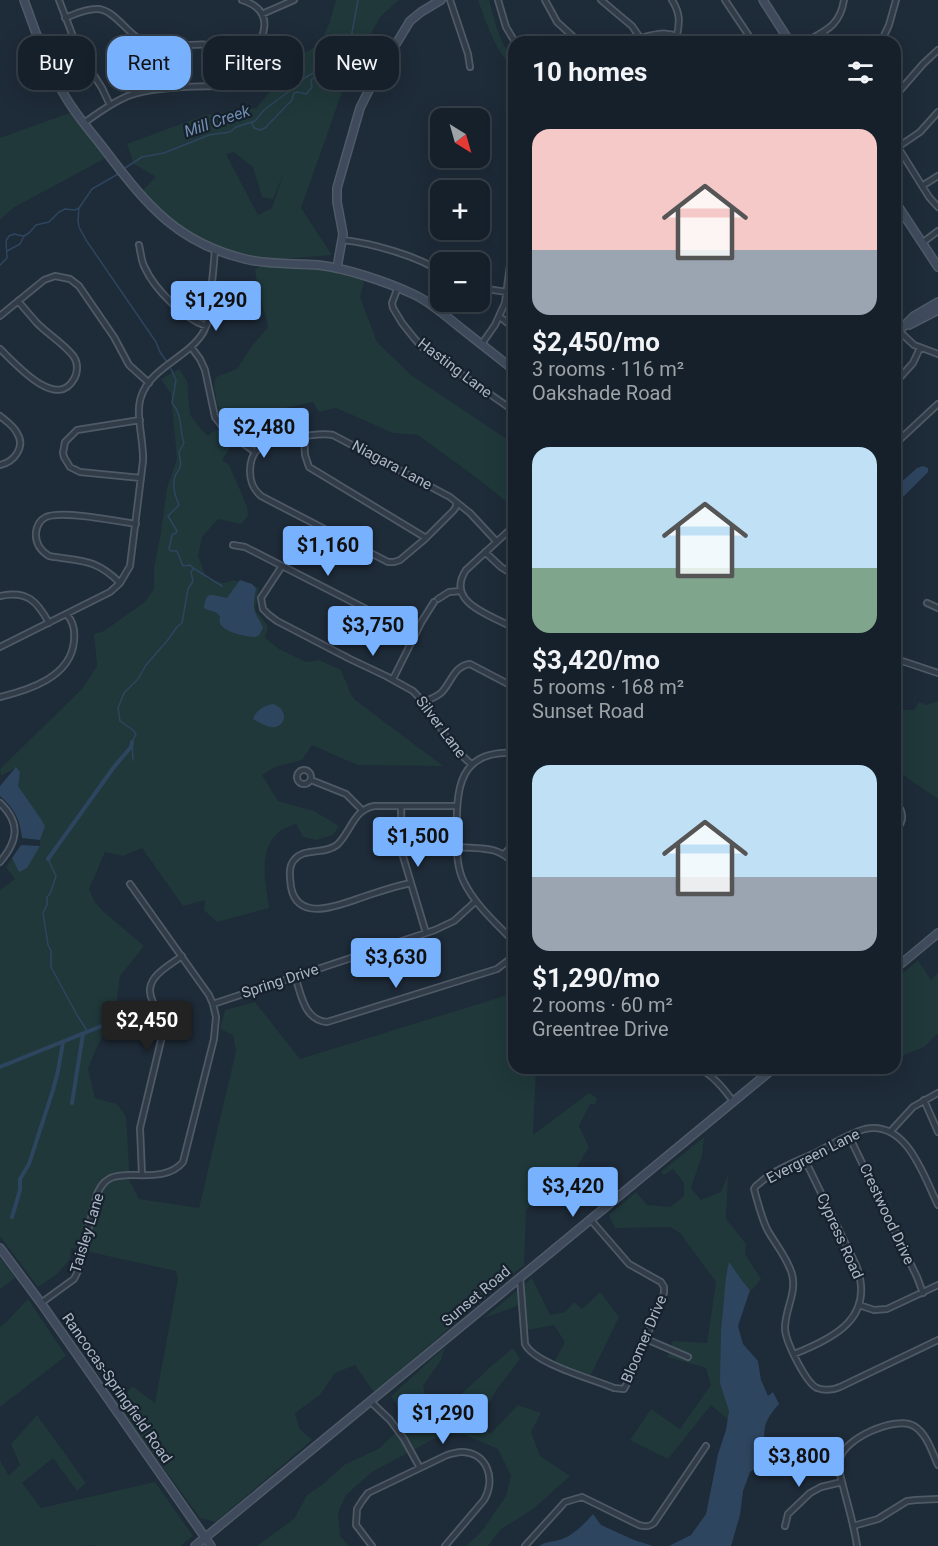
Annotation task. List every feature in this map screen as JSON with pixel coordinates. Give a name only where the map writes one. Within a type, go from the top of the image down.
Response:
[{"type":"street","points":[[24,0],[50,69],[65,96],[129,181],[153,209],[168,222],[202,244],[243,258],[337,268],[398,287],[424,299],[508,365]]},
{"type":"street","points":[[59,0],[79,52],[110,105]]},
{"type":"street","points":[[242,0],[254,5],[262,14],[263,36]]},
{"type":"street","points":[[262,14],[294,0]]},
{"type":"street","points":[[337,268],[343,240],[337,188],[363,100],[410,21],[441,0]]},
{"type":"street","points":[[450,0],[468,54],[470,67]]},
{"type":"street","points":[[498,0],[506,27],[511,36]]},
{"type":"street","points":[[545,0],[556,22],[572,36]]},
{"type":"street","points":[[601,0],[632,26],[639,36]]},
{"type":"street","points":[[652,36],[660,33],[677,35],[680,14],[672,0]]},
{"type":"street","points":[[725,0],[749,36]]},
{"type":"street","points":[[763,0],[786,36]]},
{"type":"street","points":[[816,36],[831,27],[838,18],[844,0]]},
{"type":"street","points":[[884,36],[896,0]]},
{"type":"street","points":[[65,18],[86,10],[100,9],[109,12],[134,36],[149,44],[203,45]]},
{"type":"street","points":[[823,32],[825,36]]},
{"type":"street","points":[[901,89],[938,50]]},
{"type":"street","points":[[84,123],[128,96],[146,91],[203,87]]},
{"type":"street","points":[[901,144],[920,132],[938,112]]},
{"type":"street","points":[[901,152],[929,197],[938,207]]},
{"type":"street","points":[[922,186],[938,176]]},
{"type":"street","points":[[901,211],[938,267]]},
{"type":"street","points":[[922,243],[938,231]]},
{"type":"street","points":[[343,240],[378,246],[430,266]]},
{"type":"street","points":[[139,245],[143,265],[156,285],[186,316],[207,326]]},
{"type":"street","points":[[0,647],[114,590],[130,566],[143,451],[140,398],[149,383],[199,339],[207,326],[215,249]]},
{"type":"street","points":[[321,266],[341,251]]},
{"type":"street","points":[[0,316],[49,277],[60,276],[70,279],[79,286],[114,337],[129,365],[149,383]]},
{"type":"street","points":[[481,345],[500,317],[508,284]]},
{"type":"street","name":"Hasting Lane","points":[[398,287],[392,303],[393,308],[423,348],[508,407]]},
{"type":"street","points":[[490,289],[507,292]]},
{"type":"street","points":[[0,350],[46,388],[63,389],[75,378],[77,366],[72,355],[36,322],[18,301]]},
{"type":"street","points":[[901,329],[914,316],[938,302]]},
{"type":"street","points":[[901,331],[938,310]]},
{"type":"street","points":[[500,317],[508,323]]},
{"type":"street","points":[[901,336],[920,348],[938,354]]},
{"type":"street","points":[[190,347],[200,359],[205,370],[215,417],[226,431],[255,452],[251,460],[250,475],[253,488],[258,494],[391,562],[397,561],[426,538],[455,509],[456,503]]},
{"type":"street","points":[[901,376],[913,363],[920,348]]},
{"type":"street","points":[[901,438],[938,404]]},
{"type":"street","points":[[0,416],[17,432],[20,443],[13,459],[7,464],[0,465]]},
{"type":"street","points":[[140,420],[77,430],[65,442],[63,449],[66,461],[76,471],[141,478]]},
{"type":"street","name":"Niagara Lane","points":[[255,452],[261,445],[273,440],[328,434],[338,437],[450,497],[470,513],[496,541]]},
{"type":"street","points":[[304,436],[305,455],[309,467],[426,538]]},
{"type":"street","points":[[120,584],[108,572],[92,563],[46,554],[37,542],[37,527],[45,518],[62,514],[136,524]]},
{"type":"street","points":[[508,531],[469,567],[460,584],[465,600],[508,625]]},
{"type":"street","points":[[233,545],[245,547],[415,634]]},
{"type":"street","points":[[485,552],[508,571]]},
{"type":"street","name":"Silver Lane","points":[[282,566],[261,598],[263,609],[269,615],[315,641],[411,689],[424,702],[452,746],[472,765]]},
{"type":"street","points":[[393,679],[415,634],[436,600],[449,592],[461,591]]},
{"type":"street","points":[[0,596],[15,594],[31,599],[40,607],[49,623]]},
{"type":"street","points":[[927,603],[938,608]]},
{"type":"street","points":[[0,697],[24,691],[39,684],[55,674],[69,660],[75,634],[72,621],[67,615]]},
{"type":"street","points":[[901,661],[938,673]]},
{"type":"street","points":[[424,702],[438,696],[459,668],[467,664],[508,684]]},
{"type":"street","points":[[508,753],[488,755],[472,765],[464,775],[460,784],[457,847],[458,863],[466,887],[508,936]]},
{"type":"street","points":[[311,780],[346,794],[362,810]]},
{"type":"street","points":[[0,803],[8,810],[12,818],[15,834],[14,843],[0,862]]},
{"type":"street","points":[[411,883],[321,909],[307,907],[296,899],[290,880],[291,867],[300,854],[327,850],[336,845],[362,810],[371,806],[458,806]]},
{"type":"street","points":[[401,806],[403,861],[426,933]]},
{"type":"street","points":[[457,847],[490,849],[508,858]]},
{"type":"street","points":[[504,854],[508,850]]},
{"type":"street","name":"Taisley Lane","points":[[41,1303],[74,1279],[78,1272],[97,1194],[102,1185],[117,1176],[167,1174],[179,1168],[183,1162],[214,1039],[216,1017],[213,1004],[204,987],[130,884]]},
{"type":"street","name":"Spring Drive","points":[[213,1004],[440,929],[476,901]]},
{"type":"street","points":[[901,964],[938,933]]},
{"type":"street","points":[[142,1175],[140,1128],[164,1028],[161,1014],[150,997],[149,987],[156,974],[182,956]]},
{"type":"street","points":[[295,976],[309,1013],[318,1020],[327,1022],[497,969],[508,961]]},
{"type":"street","points":[[708,1074],[734,1101]]},
{"type":"street","name":"Sunset Road","points":[[195,1546],[767,1074]]},
{"type":"street","points":[[938,1093],[910,1110],[890,1132],[910,1149],[938,1205]]},
{"type":"street","points":[[924,1100],[937,1125],[938,1132]]},
{"type":"street","name":"Evergreen Lane","points":[[794,1354],[787,1339],[785,1327],[793,1290],[792,1274],[765,1223],[754,1189],[771,1174],[849,1136],[872,1128],[890,1132]]},
{"type":"street","name":"Crestwood Drive","points":[[849,1136],[923,1293]]},
{"type":"street","name":"Cypress Road","points":[[804,1158],[858,1269],[861,1286],[859,1305]]},
{"type":"street","name":"Bloomer Drive","points":[[520,1277],[525,1344],[533,1354],[555,1366],[614,1388],[624,1389],[664,1293],[664,1285],[629,1264],[590,1219]]},
{"type":"street","name":"Rancocas-Springfield Road","points":[[0,1248],[211,1546]]},
{"type":"street","points":[[937,1342],[840,1388],[826,1390],[812,1385],[794,1354],[836,1334],[850,1323],[859,1305],[871,1310],[883,1310],[897,1306],[938,1286]]},
{"type":"street","points":[[646,1339],[688,1357]]},
{"type":"street","points":[[370,1401],[390,1420],[406,1442],[420,1468]]},
{"type":"street","points":[[857,1546],[839,1462],[845,1448],[879,1428],[894,1423],[908,1423],[917,1428],[927,1440],[938,1465]]},
{"type":"street","points":[[525,1546],[565,1502],[582,1497],[639,1525],[651,1526],[706,1446]]},
{"type":"street","points":[[372,1546],[357,1525],[356,1514],[359,1505],[368,1493],[447,1455],[465,1452],[478,1457],[488,1468],[490,1485],[484,1500],[445,1546]]},
{"type":"street","points":[[785,1526],[788,1514],[810,1493],[821,1487],[842,1482]]},
{"type":"street","points":[[853,1526],[882,1518],[907,1501],[938,1499]]},
{"type":"green space","points":[[336,0],[399,0],[380,17],[370,36],[324,36]]},
{"type":"green space","points":[[478,0],[489,0],[501,39],[508,51],[508,63],[497,46]]},
{"type":"green space","points":[[315,47],[315,90],[343,90],[301,208],[332,255],[281,259],[283,263],[213,249],[154,211],[139,194],[156,177],[134,164],[127,144],[205,115],[256,108],[272,90],[303,90],[303,54]],"holes":[[[234,152],[253,167],[262,197],[273,199],[284,172],[272,208],[258,215],[226,154]]]},
{"type":"green space","points":[[75,111],[109,155],[13,208],[0,220],[0,138]]},
{"type":"green space","points":[[264,265],[306,267],[336,272],[364,281],[360,297],[377,342],[411,375],[508,440],[508,503],[418,435],[393,433],[336,408],[319,412],[313,402],[238,418],[233,431],[221,420],[216,412],[220,408],[217,405],[214,385],[216,377],[237,369],[268,327],[255,269]]},
{"type":"green space","points":[[179,369],[187,381],[190,415],[207,436],[217,429],[234,442],[222,460],[229,465],[247,506],[248,516],[241,524],[218,519],[202,537],[198,556],[207,579],[223,583],[234,580],[259,588],[255,610],[268,626],[265,638],[279,649],[306,662],[319,660],[341,670],[355,700],[443,766],[357,765],[312,745],[302,760],[275,767],[262,775],[278,801],[314,811],[339,826],[333,835],[317,840],[303,837],[296,824],[281,831],[272,840],[265,858],[269,908],[217,922],[204,910],[205,900],[183,906],[142,848],[123,856],[105,852],[89,889],[95,902],[104,912],[144,946],[120,976],[116,1007],[120,1023],[103,1035],[88,1069],[95,1098],[117,1104],[126,1117],[130,1182],[139,1199],[199,1208],[236,1051],[233,1035],[220,1029],[225,1010],[255,1002],[300,1059],[508,995],[508,1074],[536,1074],[533,1135],[589,1093],[597,1098],[596,1104],[590,1104],[579,1126],[589,1147],[575,1170],[577,1187],[570,1193],[560,1180],[526,1210],[524,1265],[374,1392],[355,1365],[335,1373],[320,1395],[295,1413],[299,1428],[312,1440],[216,1522],[200,1518],[118,1406],[132,1386],[155,1403],[178,1279],[176,1271],[71,1248],[70,1259],[57,1274],[38,1287],[0,1236],[0,890],[15,879],[6,867],[12,858],[19,871],[40,846],[44,826],[17,786],[20,772],[16,768],[1,776],[0,769],[82,689],[97,666],[94,634],[104,631],[145,602],[154,589],[154,568],[167,488],[177,459],[171,394],[161,379]]},
{"type":"green space","points":[[938,701],[938,799],[901,773],[901,709],[914,710],[919,702],[926,705]]},
{"type":"green space","points":[[918,960],[931,980],[938,972],[938,1033],[924,1047],[901,1056],[901,975]]},
{"type":"green space","points":[[704,1137],[702,1156],[691,1188],[701,1200],[721,1192],[728,1174],[726,1219],[746,1244],[745,1254],[761,1279],[752,1290],[731,1282],[731,1422],[711,1405],[668,1459],[630,1440],[651,1409],[680,1429],[711,1385],[706,1368],[667,1357],[673,1341],[707,1343],[716,1282],[680,1233],[670,1227],[615,1228],[609,1215],[636,1192],[647,1205],[670,1207],[684,1196],[684,1183],[673,1169],[664,1175],[661,1172]]},
{"type":"green space","points":[[0,1257],[15,1278],[0,1289]]},
{"type":"green space","points":[[532,1278],[550,1315],[565,1312],[574,1302],[582,1309],[600,1292],[619,1317],[589,1379],[553,1364],[565,1342],[554,1325],[523,1331],[522,1304],[484,1318]]},
{"type":"green space","points":[[28,1299],[66,1356],[0,1407],[0,1327]]},
{"type":"green space","points":[[445,1347],[441,1360],[423,1386],[430,1414],[452,1403],[513,1348],[520,1359],[497,1389],[479,1420],[490,1434],[518,1405],[541,1413],[531,1432],[540,1456],[570,1476],[532,1510],[501,1529],[488,1546],[466,1546],[482,1531],[506,1496],[511,1476],[498,1449],[465,1435],[445,1433],[372,1472],[346,1495],[338,1513],[340,1536],[349,1546],[257,1546],[294,1519],[307,1495],[344,1465],[380,1448],[407,1421],[391,1396]]},
{"type":"green space","points":[[37,1415],[86,1483],[77,1491],[53,1458],[22,1483],[41,1508],[155,1482],[193,1536],[180,1546],[0,1546],[0,1460],[9,1476],[20,1465],[11,1444]]},
{"type":"water","points":[[923,466],[928,468],[928,472],[901,499],[901,482],[917,468]]},
{"type":"water","points":[[240,580],[256,588],[254,608],[263,628],[255,637],[226,629],[220,623],[218,614],[204,608],[208,596],[227,598]]},
{"type":"water","points":[[273,704],[279,707],[284,715],[279,725],[270,727],[253,719],[261,709]]},
{"type":"water","points":[[16,767],[20,772],[18,786],[45,826],[40,840],[22,838],[15,814],[0,796],[0,786]]},
{"type":"water","points":[[21,845],[40,846],[27,868],[19,872],[12,858]]},
{"type":"water","points":[[729,1262],[750,1290],[738,1326],[743,1344],[758,1361],[761,1380],[768,1396],[773,1392],[779,1404],[766,1423],[766,1457],[750,1472],[743,1491],[740,1515],[731,1546],[669,1546],[691,1535],[706,1514],[718,1454],[726,1430],[729,1411],[720,1383],[721,1331]]},
{"type":"water","points":[[593,1514],[601,1525],[653,1546],[539,1546],[571,1534]]},
{"type":"waterway","name":"Mill Creek","points":[[125,168],[142,157],[164,153],[209,135],[230,132],[236,127],[255,121],[264,110],[315,72],[326,56],[330,54],[339,60],[342,58],[343,47],[351,38],[358,0]]},
{"type":"waterway","points":[[252,123],[254,128],[260,130],[265,128],[292,100],[294,93],[306,94],[312,87],[311,80],[315,77]]},
{"type":"waterway","points":[[118,174],[92,189],[79,208],[79,227],[167,362]]},
{"type":"waterway","name":"Mill Creek","points":[[7,251],[20,244],[24,236],[36,225],[49,222],[65,209],[79,208]]},
{"type":"waterway","name":"Mill Creek","points":[[0,265],[7,258],[6,241],[9,236],[14,234],[23,236]]},
{"type":"waterway","points":[[171,369],[176,380],[172,403],[179,417],[184,443],[179,452],[181,465],[174,483],[179,505],[168,516],[177,531],[172,535],[169,549],[177,551],[183,566],[190,565],[222,586]]},
{"type":"waterway","points":[[133,760],[132,742],[136,734],[120,721],[118,708],[124,693],[138,679],[146,665],[182,623],[188,589],[193,581],[191,572],[193,569]]},
{"type":"waterway","points":[[48,859],[131,747],[132,742]]},
{"type":"waterway","points":[[48,859],[56,876],[43,913],[51,951],[51,967],[88,1032]]},
{"type":"waterway","points":[[0,1067],[129,1015]]},
{"type":"waterway","points":[[72,1103],[83,1034]]},
{"type":"waterway","points":[[12,1217],[20,1190],[20,1179],[29,1164],[53,1090],[63,1042]]}]
